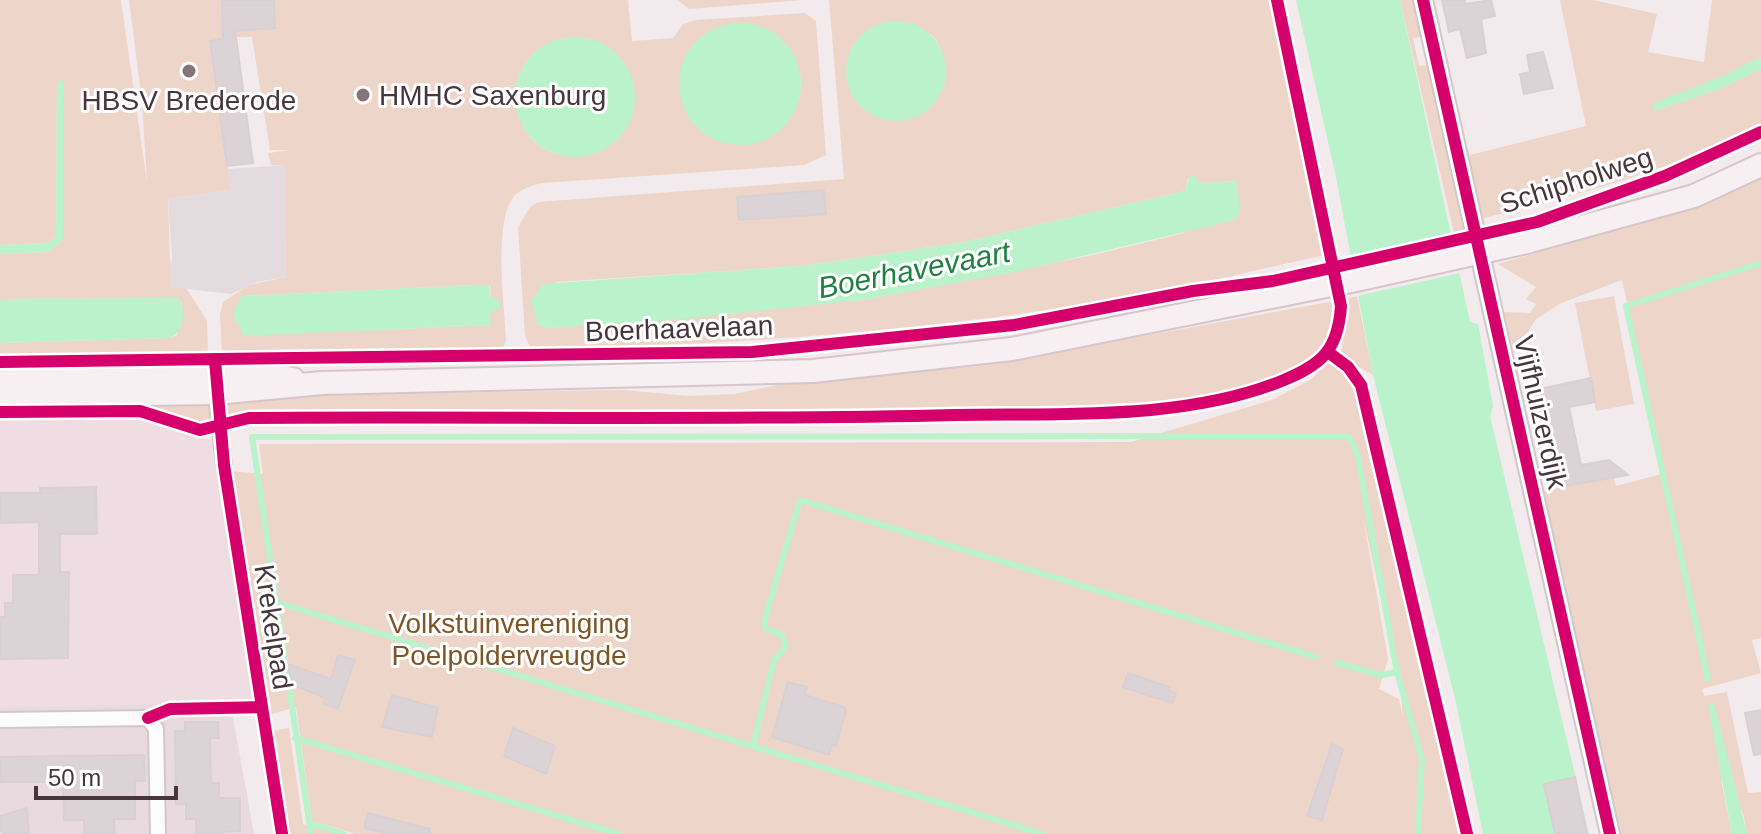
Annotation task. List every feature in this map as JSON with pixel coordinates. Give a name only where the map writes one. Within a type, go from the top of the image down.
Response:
[{"type":"main road","name":"Schipholweg","points":[[1356,280],[1527,242],[1694,196],[1761,165]]},
{"type":"main road","name":"Boerhaavelaan","points":[[0,378],[215,384],[725,376],[901,363],[1012,349],[1356,280]]},
{"type":"main road","name":"Boerhaavelaan","points":[[0,396],[215,384]]},
{"type":"street","name":"Vijfhuizerdijk","points":[[1423,0],[1610,834]]},
{"type":"street","points":[[215,384],[224,465]]},
{"type":"street","points":[[0,720],[148,718],[156,729],[158,834]]},
{"type":"shaded area","points":[[285,165],[286,277],[257,282],[231,294],[170,287],[172,256],[168,199],[230,190],[228,169]]},
{"type":"shaded area","points":[[135,417],[212,441],[254,702],[0,708],[0,419]]},
{"type":"shaded area","points":[[0,438],[230,701],[254,834],[0,834]]},
{"type":"green space","points":[[0,0],[121,0],[147,183],[142,102],[129,0],[628,0],[632,41],[673,38],[683,24],[696,20],[805,13],[816,21],[826,155],[804,165],[543,183],[521,190],[508,207],[504,224],[502,265],[506,341],[501,351],[222,355],[220,315],[223,302],[249,285],[286,277],[284,165],[271,165],[268,153],[290,150],[270,150],[252,37],[237,37],[253,163],[228,166],[231,190],[168,199],[170,262],[207,321],[208,355],[0,357],[0,343],[169,338],[177,335],[182,304],[178,298],[0,299],[0,254],[49,252],[63,240],[63,81],[57,81],[56,237],[48,243],[0,245]],"holes":[[[735,24],[759,28],[778,39],[791,53],[799,70],[801,89],[796,107],[783,124],[763,137],[738,144],[715,139],[701,129],[685,107],[680,81],[687,54],[695,43],[709,32]],[[576,37],[602,44],[620,58],[630,77],[633,98],[629,119],[618,138],[600,151],[576,156],[550,152],[532,139],[520,120],[516,98],[519,76],[530,57],[549,43]],[[490,285],[491,298],[499,300],[490,314],[490,325],[377,330],[242,296]]]},
{"type":"green space","points":[[678,0],[803,0],[689,9]]},
{"type":"green space","points":[[829,0],[1272,0],[1325,255],[1138,296],[967,321],[677,345],[531,350],[525,335],[518,227],[530,207],[538,202],[844,179]],"holes":[[[872,28],[912,29],[931,35],[941,48],[945,74],[943,89],[858,40]],[[1188,178],[1204,183],[1237,181],[1184,233],[1093,255],[864,300],[578,326],[546,328],[537,324],[556,282],[801,266],[964,242],[1185,191]]]},
{"type":"green space","points":[[1400,0],[1413,0],[1421,37],[1413,38],[1419,66],[1427,65],[1464,231],[1454,233]]},
{"type":"green space","points":[[1560,0],[1593,0],[1657,14],[1648,52],[1704,62],[1712,0],[1761,0],[1761,57],[1655,111],[1722,88],[1761,69],[1761,124],[1658,168],[1588,191],[1480,219],[1466,156],[1586,126]]},
{"type":"green space","points":[[1761,179],[1761,638],[1752,640],[1761,673],[1702,689],[1704,696],[1727,692],[1748,793],[1761,792],[1761,834],[1747,834],[1743,813],[1721,780],[1732,834],[1618,834],[1540,492],[1613,475],[1616,486],[1665,473],[1622,280],[1561,303],[1536,319],[1514,353],[1504,312],[1530,313],[1536,304],[1526,299],[1536,287],[1498,264],[1697,207]]},
{"type":"green space","points":[[1357,296],[1373,375],[1352,363],[1341,352],[1347,316],[1345,299]]},
{"type":"green space","points":[[1614,296],[1634,404],[1596,411],[1575,303]]},
{"type":"green space","points":[[1334,301],[1332,329],[1327,340],[1300,367],[1274,379],[1233,391],[1148,405],[846,412],[247,412],[224,419],[223,406],[233,396],[623,390],[689,396],[735,394],[777,385],[980,366]]},
{"type":"green space","name":"Volkstuinvereniging Poelpoldervreugde","points":[[1327,363],[1342,368],[1354,382],[1460,834],[356,834],[312,821],[296,707],[272,714],[268,708],[229,476],[230,471],[263,474],[259,444],[1131,442],[1272,400],[1312,379]],"holes":[[[1363,517],[1400,684],[1403,717],[1399,699],[1379,689],[1388,659]]]},
{"type":"green space","points":[[198,397],[210,409],[212,423],[196,425],[132,406],[0,408],[0,399]]},
{"type":"green space","points":[[289,728],[303,824],[335,834],[285,834],[270,731]]},
{"type":"water","points":[[1296,0],[1400,0],[1470,322],[1478,324],[1493,406],[1490,416],[1589,834],[1483,834],[1455,698],[1373,375],[1336,177]]},
{"type":"water","points":[[896,21],[915,25],[931,36],[942,52],[946,71],[942,90],[931,106],[915,117],[896,121],[877,117],[861,106],[850,90],[846,71],[850,52],[861,36],[877,25]]},
{"type":"water","points":[[740,23],[763,28],[783,41],[796,61],[801,84],[796,107],[783,127],[763,140],[740,145],[717,140],[697,127],[684,107],[679,84],[684,61],[697,41],[717,28]]},
{"type":"water","points":[[575,37],[598,42],[617,55],[630,74],[635,97],[630,120],[617,139],[598,152],[575,157],[552,152],[533,139],[520,120],[515,97],[520,74],[533,55],[552,42]]},
{"type":"water","points":[[1761,57],[1761,69],[1722,88],[1655,111],[1653,103]]},
{"type":"water","points":[[57,81],[63,81],[63,240],[49,252],[0,254],[0,245],[48,243],[56,237]]},
{"type":"water","name":"Boerhavevaart","points":[[1190,174],[1204,183],[1237,181],[1240,215],[1231,221],[1019,271],[864,300],[662,321],[546,328],[537,324],[531,301],[543,284],[801,266],[964,242],[1185,191]]},
{"type":"water","points":[[489,285],[491,298],[499,300],[500,308],[490,314],[491,325],[244,336],[233,315],[241,296]]},
{"type":"water","points":[[178,298],[182,309],[181,327],[169,338],[0,343],[0,299]]},
{"type":"water","points":[[1714,703],[1747,834],[1732,834],[1708,705]]},
{"type":"pier","points":[[1458,235],[1465,272],[1353,297],[1347,259]]},
{"type":"building","points":[[222,0],[274,0],[275,28],[235,31],[253,163],[227,166],[210,41],[223,39]]},
{"type":"building","points":[[1442,0],[1465,0],[1465,4],[1491,0],[1495,16],[1481,19],[1486,53],[1467,58],[1460,29],[1449,32]]},
{"type":"building","points":[[1543,52],[1553,88],[1524,94],[1520,74],[1530,72],[1527,55]]},
{"type":"building","points":[[824,190],[826,214],[739,220],[737,197]]},
{"type":"building","points":[[1591,378],[1595,402],[1569,407],[1581,465],[1609,460],[1628,475],[1559,487],[1535,390]]},
{"type":"building","points":[[96,487],[97,534],[60,534],[60,572],[69,572],[68,658],[0,659],[0,617],[5,617],[5,603],[13,603],[13,575],[39,575],[39,522],[0,523],[0,493],[40,493],[40,488]]},
{"type":"building","points":[[338,655],[355,660],[338,708],[323,704],[325,698],[292,684],[288,664],[331,679]]},
{"type":"building","points":[[1128,673],[1169,687],[1168,690],[1176,693],[1172,703],[1123,687]]},
{"type":"building","points":[[788,682],[807,687],[805,695],[844,707],[846,711],[836,746],[832,745],[829,755],[772,737]]},
{"type":"building","points":[[392,695],[438,708],[432,737],[382,727]]},
{"type":"building","points":[[1761,710],[1761,754],[1754,755],[1745,713]]},
{"type":"building","points":[[185,722],[218,722],[219,738],[210,738],[211,783],[219,783],[219,798],[240,798],[240,831],[196,834],[196,819],[186,819],[186,804],[176,804],[175,731],[185,731]]},
{"type":"building","points":[[513,728],[555,746],[546,774],[504,756]]},
{"type":"building","points":[[1332,744],[1343,749],[1322,820],[1307,816]]},
{"type":"building","points":[[144,755],[145,781],[135,781],[135,819],[114,819],[115,834],[84,834],[84,820],[64,820],[63,782],[0,782],[0,757]]},
{"type":"building","points":[[1575,777],[1587,834],[1555,834],[1544,784]]},
{"type":"building","points":[[27,808],[29,834],[4,834],[0,829],[0,816]]},
{"type":"building","points":[[368,813],[430,829],[430,834],[389,834],[364,828]]},
{"type":"waterway","points":[[1708,679],[1626,306],[1761,263]]},
{"type":"waterway","points":[[311,834],[252,437],[1348,436],[1357,452],[1397,672],[1422,759],[1418,834]]},
{"type":"waterway","points":[[753,746],[774,660],[786,646],[781,634],[765,628],[764,622],[800,500],[1316,657]]},
{"type":"waterway","points":[[275,602],[1043,834]]},
{"type":"waterway","points":[[1337,663],[1382,675],[1397,672]]},
{"type":"waterway","points":[[295,738],[619,834]]},
{"type":"waterway","points":[[309,823],[344,834]]},
{"type":"cycle path","points":[[0,412],[140,411],[200,430],[249,418],[779,418],[1079,414],[1164,409],[1246,393],[1298,374],[1318,361],[1332,344],[1341,306],[1277,0]]},
{"type":"cycle path","points":[[1423,0],[1610,834]]},
{"type":"cycle path","points":[[0,362],[752,352],[1014,325],[1193,291],[1273,281],[1537,222],[1665,176],[1761,132]]},
{"type":"cycle path","points":[[1328,352],[1348,367],[1361,385],[1467,834]]},
{"type":"cycle path","name":"Krekelpad","points":[[215,360],[224,465],[282,834]]},
{"type":"cycle path","name":"Krekelpad","points":[[148,718],[170,709],[262,707]]},
{"type":"place","name":"HBSV Brederode","points":[[189,71]]},
{"type":"place","name":"HMHC Saxenburg","points":[[363,95]]}]
